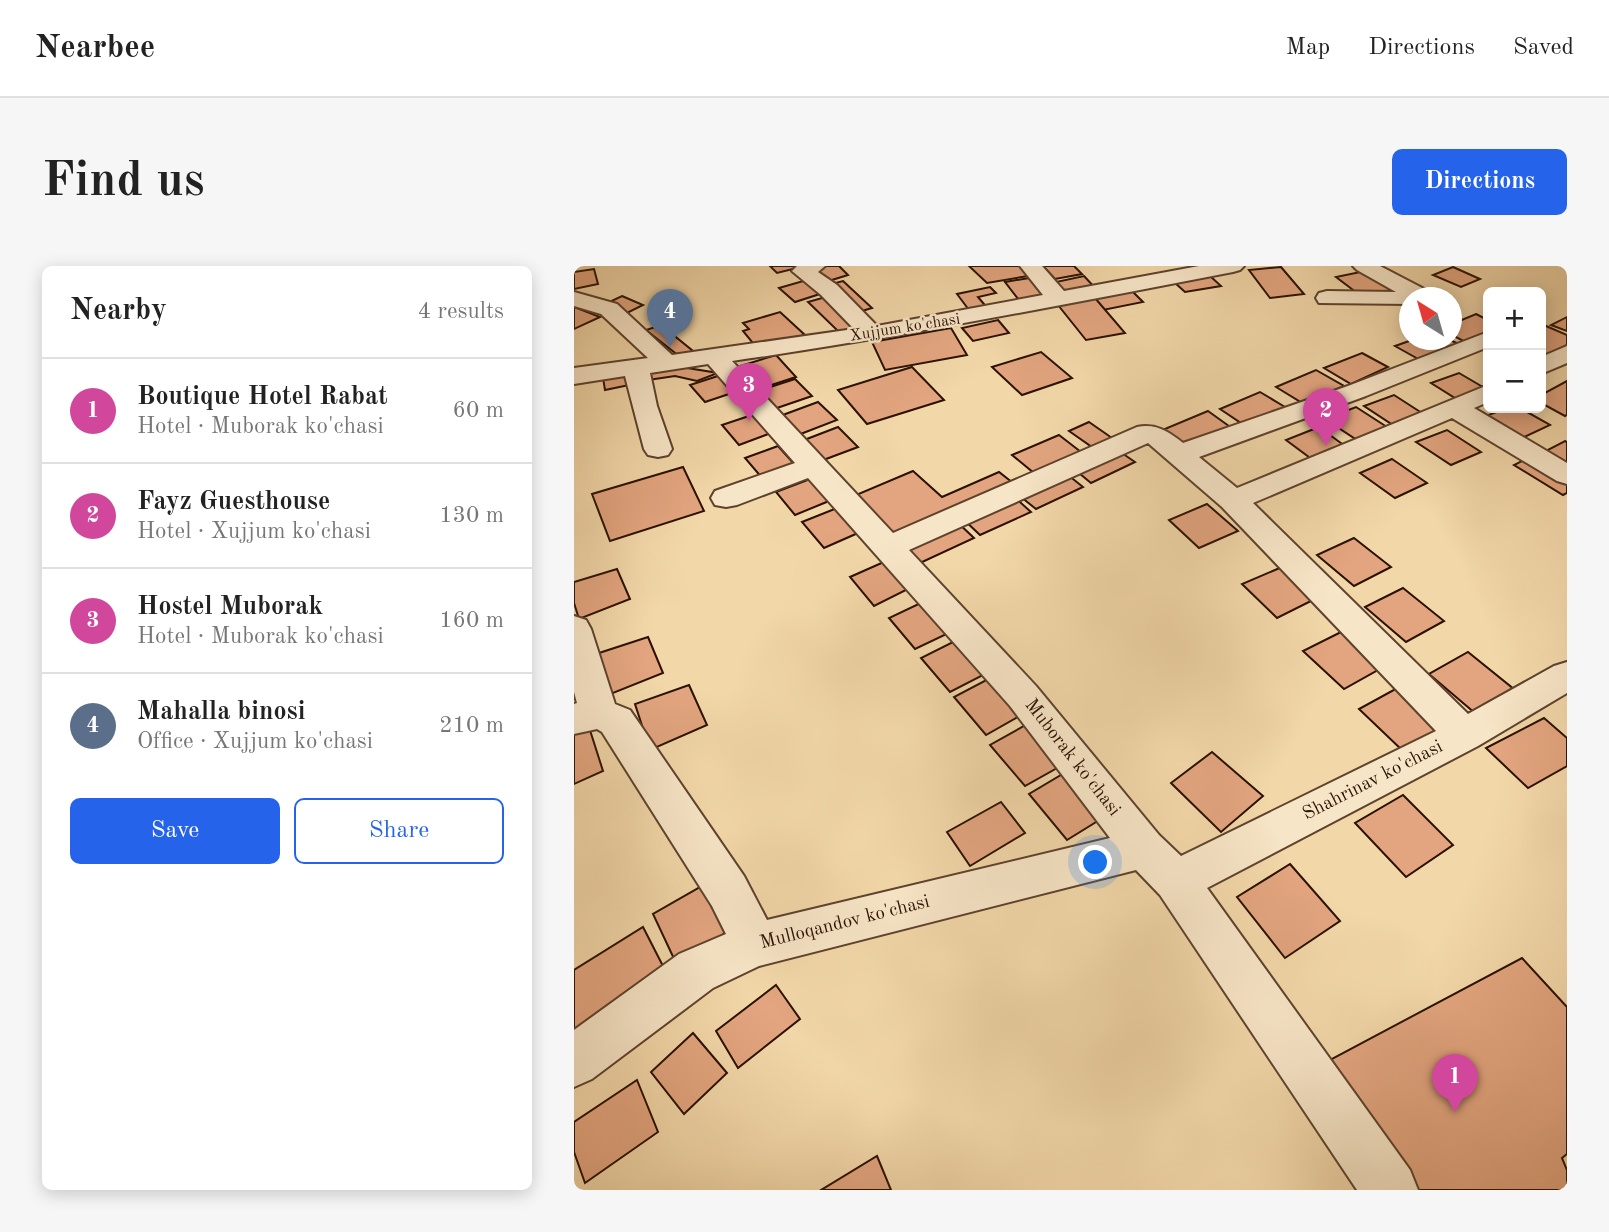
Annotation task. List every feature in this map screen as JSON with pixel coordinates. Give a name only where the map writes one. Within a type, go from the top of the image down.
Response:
[{"type":"street","points":[[814,266],[803,271],[829,290],[872,334]]},
{"type":"street","points":[[1031,266],[1059,300]]},
{"type":"street","name":"Xujjum ko'chasi","points":[[574,376],[872,334],[1059,300],[1171,271],[1233,266]]},
{"type":"street","points":[[1327,298],[1395,299],[1420,296],[1364,266]]},
{"type":"street","points":[[574,299],[609,309],[666,362]]},
{"type":"street","points":[[1180,454],[1357,391],[1483,341]]},
{"type":"street","name":"Muborak ko'chasi","points":[[715,357],[890,546],[1023,696],[1144,849],[1176,881],[1390,1190]]},
{"type":"street","points":[[636,367],[644,406],[658,449]]},
{"type":"street","points":[[1233,500],[1483,395]]},
{"type":"street","points":[[1455,408],[1567,475]]},
{"type":"street","points":[[890,546],[1132,437],[1147,433],[1159,437],[1233,500],[1464,734]]},
{"type":"street","points":[[726,498],[815,465]]},
{"type":"street","points":[[574,629],[587,717],[616,721],[728,891],[755,945]]},
{"type":"street","name":"Shahrinav ko'chasi","points":[[1176,881],[1464,734],[1567,676]]},
{"type":"street","name":"Mulloqandov ko'chasi","points":[[574,1060],[696,971],[755,945],[1144,849]]},
{"type":"building","points":[[770,266],[805,266],[777,273]]},
{"type":"building","points":[[839,266],[848,275],[822,283],[807,269]]},
{"type":"building","points":[[969,266],[1026,266],[1034,275],[987,283]]},
{"type":"building","points":[[1043,266],[1074,266],[1082,274],[1055,279]]},
{"type":"building","points":[[1281,267],[1304,294],[1270,298],[1249,270]]},
{"type":"building","points":[[1453,267],[1480,279],[1461,287],[1433,275]]},
{"type":"building","points":[[594,269],[598,284],[574,289],[574,272]]},
{"type":"building","points":[[1370,270],[1396,289],[1361,296],[1336,277]]},
{"type":"building","points":[[1209,275],[1221,286],[1185,292],[1174,282]]},
{"type":"building","points":[[1084,276],[1097,290],[1069,295],[1056,282]]},
{"type":"building","points":[[1035,277],[1053,298],[1022,304],[1005,282]]},
{"type":"building","points":[[810,279],[826,292],[795,302],[779,288]]},
{"type":"building","points":[[843,281],[872,308],[855,313],[827,285]]},
{"type":"building","points":[[990,287],[996,293],[978,297],[989,310],[972,314],[957,294]]},
{"type":"building","points":[[1130,289],[1143,302],[1098,311],[1085,297]]},
{"type":"building","points":[[622,296],[643,305],[625,314],[603,305]]},
{"type":"building","points":[[829,296],[862,327],[840,333],[808,302]]},
{"type":"building","points":[[1095,298],[1125,333],[1086,340],[1058,305]]},
{"type":"building","points":[[574,307],[600,317],[574,329]]},
{"type":"building","points":[[780,312],[805,335],[756,347],[743,331],[749,329],[743,323]]},
{"type":"building","points":[[1476,314],[1483,318],[1483,335],[1465,342],[1462,340],[1462,320]]},
{"type":"building","points":[[1567,317],[1567,331],[1551,325]]},
{"type":"building","points":[[998,320],[1009,333],[973,341],[962,328]]},
{"type":"building","points":[[661,325],[693,351],[679,356],[646,330]]},
{"type":"building","points":[[1546,326],[1567,335],[1567,345],[1546,356]]},
{"type":"building","points":[[951,328],[967,355],[885,370],[872,342]]},
{"type":"building","points":[[1402,350],[1444,350],[1420,360]]},
{"type":"building","points":[[1041,352],[1072,378],[1022,395],[992,367]]},
{"type":"building","points":[[1362,353],[1388,367],[1351,384],[1324,368]]},
{"type":"building","points":[[776,355],[796,377],[756,390],[737,367]]},
{"type":"building","points":[[675,366],[718,373],[697,381],[675,376],[641,381],[639,371]]},
{"type":"building","points":[[912,367],[944,400],[867,424],[838,390]]},
{"type":"building","points":[[1316,370],[1344,386],[1304,404],[1276,387]]},
{"type":"building","points":[[632,372],[634,384],[605,390],[603,378]]},
{"type":"building","points":[[1459,373],[1483,387],[1483,394],[1463,403],[1431,383]]},
{"type":"building","points":[[721,375],[735,392],[705,402],[690,385]]},
{"type":"building","points":[[795,379],[812,396],[774,409],[758,391]]},
{"type":"building","points":[[1567,381],[1567,415],[1546,406],[1546,392]]},
{"type":"building","points":[[1260,392],[1285,407],[1244,425],[1220,409]]},
{"type":"building","points":[[1394,395],[1425,415],[1396,427],[1364,406]]},
{"type":"building","points":[[818,402],[837,420],[798,435],[780,416]]},
{"type":"building","points":[[1356,407],[1387,427],[1357,440],[1325,419]]},
{"type":"building","points":[[1208,411],[1233,429],[1183,449],[1160,431]]},
{"type":"building","points":[[1494,413],[1529,413],[1550,425],[1522,438],[1486,416]]},
{"type":"building","points":[[755,414],[771,433],[739,445],[722,425]]},
{"type":"building","points":[[1089,422],[1112,438],[1092,447],[1069,431]]},
{"type":"building","points":[[838,427],[858,447],[818,462],[799,442]]},
{"type":"building","points":[[1319,427],[1349,449],[1317,463],[1286,440]]},
{"type":"building","points":[[1447,430],[1481,452],[1451,465],[1416,442]]},
{"type":"building","points":[[1059,435],[1081,452],[1034,473],[1012,455]]},
{"type":"building","points":[[1565,441],[1567,471],[1538,455]]},
{"type":"building","points":[[778,446],[796,466],[763,479],[745,458]]},
{"type":"building","points":[[1116,449],[1135,462],[1091,483],[1073,468]]},
{"type":"building","points":[[1532,456],[1567,477],[1567,493],[1563,495],[1514,465]]},
{"type":"building","points":[[1392,459],[1427,483],[1395,498],[1360,473]]},
{"type":"building","points":[[683,467],[704,511],[610,541],[592,494]]},
{"type":"building","points":[[913,471],[942,497],[999,472],[1013,483],[896,536],[856,495]]},
{"type":"building","points":[[1063,471],[1083,487],[1036,509],[1016,493]]},
{"type":"building","points":[[810,479],[829,501],[795,515],[776,492]]},
{"type":"building","points":[[1011,494],[1031,512],[980,535],[961,517]]},
{"type":"building","points":[[1207,504],[1238,531],[1199,548],[1169,520]]},
{"type":"building","points":[[837,508],[858,533],[824,548],[802,522]]},
{"type":"building","points":[[955,520],[974,538],[920,563],[902,544]]},
{"type":"building","points":[[1354,538],[1391,567],[1354,586],[1317,555]]},
{"type":"building","points":[[886,561],[910,588],[874,606],[850,577]]},
{"type":"building","points":[[1282,567],[1317,598],[1277,618],[1242,584]]},
{"type":"building","points":[[617,569],[630,599],[579,619],[574,603],[574,582]]},
{"type":"building","points":[[1403,588],[1444,621],[1406,642],[1365,607]]},
{"type":"building","points":[[927,600],[953,631],[915,649],[889,618]]},
{"type":"building","points":[[1345,630],[1385,666],[1344,689],[1303,651]]},
{"type":"building","points":[[648,637],[663,673],[608,695],[596,654]]},
{"type":"building","points":[[961,638],[989,672],[950,692],[921,658]]},
{"type":"building","points":[[1468,652],[1515,690],[1476,714],[1429,674]]},
{"type":"building","points":[[994,676],[1025,713],[986,735],[954,697]]},
{"type":"building","points":[[689,685],[707,725],[650,750],[635,704]]},
{"type":"building","points":[[1401,686],[1447,727],[1404,752],[1359,709]]},
{"type":"building","points":[[1544,718],[1567,738],[1567,766],[1528,788],[1486,748]]},
{"type":"building","points":[[1031,722],[1066,763],[1025,786],[990,745]]},
{"type":"building","points":[[589,727],[603,771],[574,784],[574,733]]},
{"type":"building","points":[[1212,752],[1263,796],[1221,832],[1171,783]]},
{"type":"building","points":[[1071,769],[1109,814],[1067,840],[1029,794]]},
{"type":"building","points":[[1403,795],[1453,845],[1406,877],[1355,823]]},
{"type":"building","points":[[1001,802],[1025,833],[970,866],[947,832]]},
{"type":"building","points":[[1290,864],[1340,921],[1285,958],[1237,897]]},
{"type":"building","points":[[716,878],[740,924],[676,963],[653,914]]},
{"type":"building","points":[[643,927],[666,972],[574,1032],[574,970]]},
{"type":"building","points":[[1522,958],[1567,1007],[1567,1154],[1562,1158],[1567,1170],[1567,1190],[1400,1190],[1311,1070]]},
{"type":"building","points":[[776,985],[800,1019],[738,1068],[716,1031]]},
{"type":"building","points":[[693,1033],[727,1073],[684,1114],[651,1072]]},
{"type":"building","points":[[637,1080],[658,1132],[585,1183],[574,1152],[574,1122]]},
{"type":"building","points":[[877,1156],[891,1190],[821,1190]]},
{"type":"place","name":"Mahalla binosi","points":[[670,347]]},
{"type":"place","name":"Hostel Muborak","points":[[749,421]]},
{"type":"place","name":"Fayz Guesthouse","points":[[1326,446]]},
{"type":"place","name":"Boutique Hotel Rabat","points":[[1455,1112]]}]
